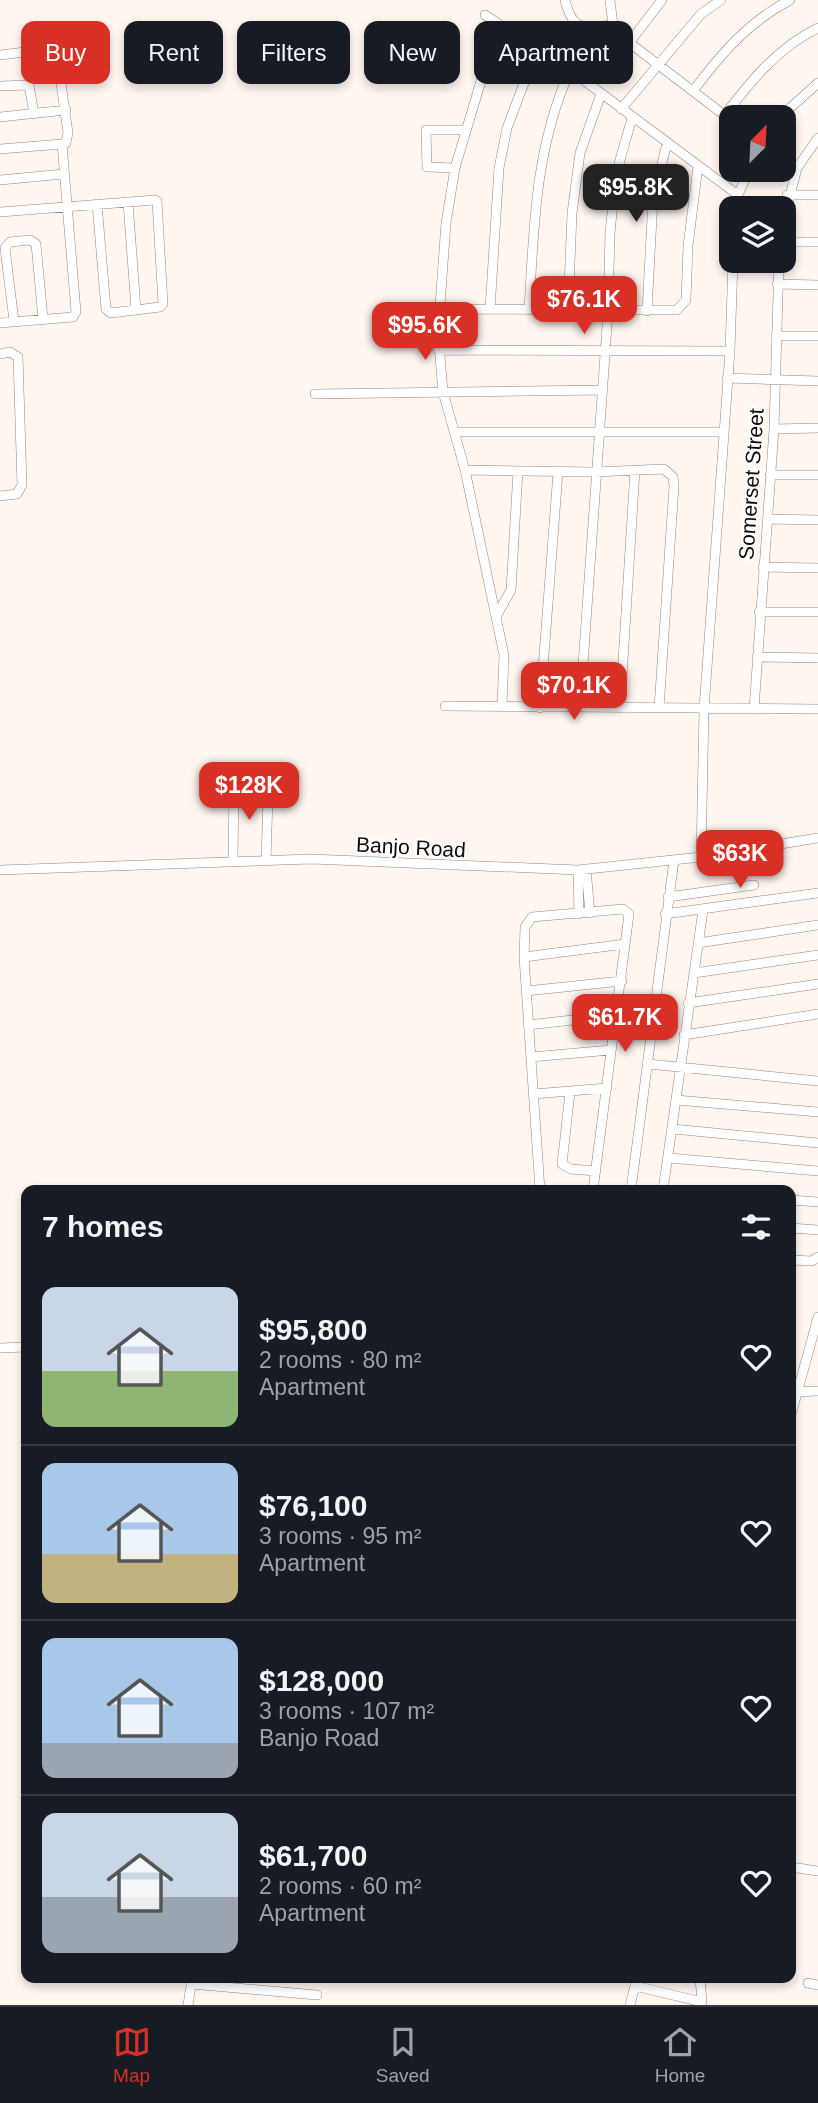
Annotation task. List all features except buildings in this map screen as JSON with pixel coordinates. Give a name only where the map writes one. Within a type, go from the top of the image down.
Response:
[{"type":"street","points":[[565,0],[573,21]]},
{"type":"street","points":[[610,0],[613,21]]},
{"type":"street","points":[[649,0],[651,12]]},
{"type":"street","points":[[633,37],[662,0]]},
{"type":"street","points":[[621,110],[701,14],[720,0]]},
{"type":"street","points":[[693,91],[727,47],[751,24],[790,0]]},
{"type":"street","points":[[485,15],[494,21]]},
{"type":"street","points":[[736,105],[756,75],[801,36],[818,28]]},
{"type":"street","points":[[633,46],[719,111]]},
{"type":"street","points":[[0,55],[53,50],[57,54],[68,139],[61,144],[0,149]]},
{"type":"street","points":[[793,105],[818,83]]},
{"type":"street","points":[[479,84],[455,168],[446,223],[438,350],[443,392],[456,432],[497,615],[504,655],[502,705]]},
{"type":"street","points":[[490,309],[499,167],[507,128],[524,84]]},
{"type":"street","points":[[529,310],[534,212],[543,147],[555,103],[564,84]]},
{"type":"street","points":[[588,84],[738,195],[744,182]]},
{"type":"street","points":[[0,86],[29,85],[34,114]]},
{"type":"street","points":[[568,312],[572,213],[580,153],[601,94]]},
{"type":"street","points":[[0,117],[66,110]]},
{"type":"street","points":[[580,708],[594,472],[608,312],[610,233],[616,174],[632,118]]},
{"type":"street","points":[[455,168],[427,167],[426,130],[465,130]]},
{"type":"street","points":[[818,138],[807,150],[788,195],[818,195]]},
{"type":"street","points":[[647,311],[653,199],[667,143]]},
{"type":"street","points":[[0,323],[73,317],[76,312],[61,144]]},
{"type":"street","points":[[807,150],[818,150]]},
{"type":"street","points":[[439,309],[568,312],[677,310],[686,300],[688,246],[698,166]]},
{"type":"street","points":[[0,180],[64,174]]},
{"type":"street","points":[[0,212],[97,204],[128,202],[158,203],[163,304],[160,307],[111,313],[106,309],[97,204]]},
{"type":"street","points":[[128,202],[136,310]]},
{"type":"street","points":[[14,321],[5,248],[10,242],[30,240],[36,244],[43,319]]},
{"type":"street","points":[[796,242],[818,242]]},
{"type":"street","points":[[701,857],[704,709],[730,351],[733,273]]},
{"type":"street","name":"Somerset Street","points":[[754,709],[774,429],[778,273]]},
{"type":"street","points":[[777,284],[818,285]]},
{"type":"street","points":[[776,335],[818,336]]},
{"type":"street","points":[[438,350],[730,351]]},
{"type":"street","points":[[0,355],[10,352],[18,357],[22,485],[17,494],[0,496]]},
{"type":"street","points":[[727,378],[818,381]]},
{"type":"street","points":[[315,394],[601,390]]},
{"type":"street","points":[[774,429],[818,428]]},
{"type":"street","points":[[456,432],[724,432]]},
{"type":"street","points":[[465,470],[594,472],[664,469],[673,477],[659,708]]},
{"type":"street","points":[[620,708],[635,470]]},
{"type":"street","points":[[497,615],[511,590],[518,471]]},
{"type":"street","points":[[540,708],[558,472]]},
{"type":"street","points":[[769,475],[818,475]]},
{"type":"street","points":[[768,519],[818,520]]},
{"type":"street","points":[[763,567],[818,568]]},
{"type":"street","points":[[759,612],[818,612]]},
{"type":"street","points":[[757,657],[818,658]]},
{"type":"street","points":[[445,706],[818,709]]},
{"type":"street","points":[[233,861],[234,782]]},
{"type":"street","points":[[267,860],[268,798]]},
{"type":"street","name":"Banjo Road","points":[[0,870],[311,859],[582,870],[701,857],[818,838]]},
{"type":"street","points":[[632,1185],[674,860]]},
{"type":"street","points":[[582,870],[590,913]]},
{"type":"street","points":[[579,914],[582,870]]},
{"type":"street","points":[[668,897],[754,885]]},
{"type":"street","points":[[666,915],[818,893]]},
{"type":"street","points":[[540,1185],[524,957],[527,921],[532,917],[626,911],[629,914],[594,1185]]},
{"type":"street","points":[[665,1185],[679,1066],[703,911]]},
{"type":"street","points":[[698,943],[818,925]]},
{"type":"street","points":[[524,957],[625,944]]},
{"type":"street","points":[[694,973],[818,955]]},
{"type":"street","points":[[526,991],[621,981]]},
{"type":"street","points":[[688,1003],[818,984]]},
{"type":"street","points":[[684,1035],[818,1014]]},
{"type":"street","points":[[528,1025],[617,1015]]},
{"type":"street","points":[[531,1057],[611,1051]]},
{"type":"street","points":[[648,1064],[818,1081]]},
{"type":"street","points":[[533,1094],[607,1088]]},
{"type":"street","points":[[570,1092],[562,1164],[570,1169],[596,1171]]},
{"type":"street","points":[[676,1100],[818,1112]]},
{"type":"street","points":[[673,1129],[818,1143]]},
{"type":"street","points":[[669,1158],[818,1171]]},
{"type":"street","points":[[796,1200],[818,1202]]},
{"type":"street","points":[[796,1228],[818,1230]]},
{"type":"street","points":[[796,1260],[812,1261],[818,1257]]},
{"type":"street","points":[[796,1386],[818,1317]]},
{"type":"street","points":[[0,1348],[21,1347]]},
{"type":"street","points":[[796,1392],[818,1391]]},
{"type":"street","points":[[796,1868],[818,1871]]},
{"type":"street","points":[[188,2005],[192,1983]]},
{"type":"street","points":[[217,1983],[317,1995]]},
{"type":"street","points":[[630,2005],[636,1983]]},
{"type":"street","points":[[639,1983],[702,2002],[700,1983]]}]
